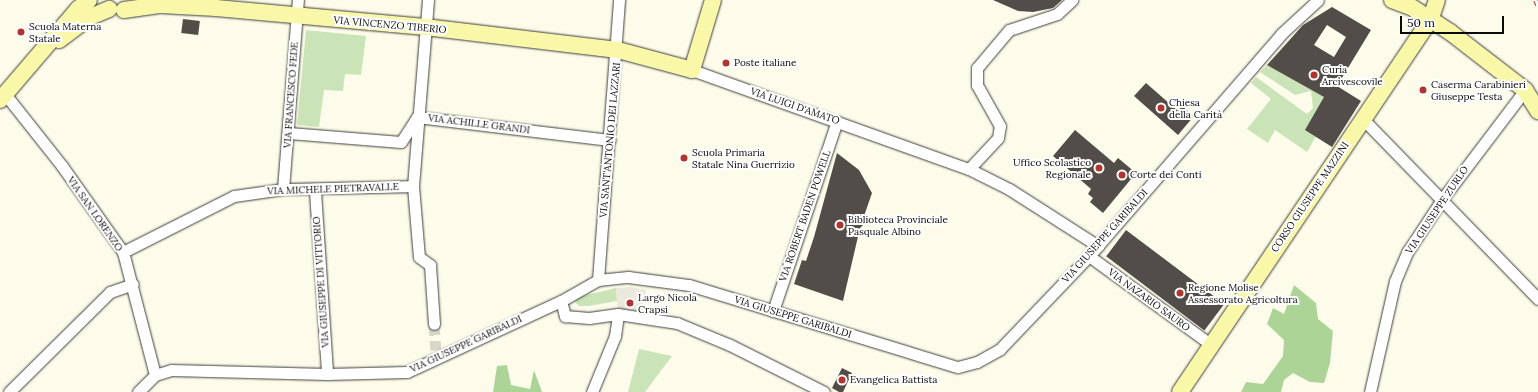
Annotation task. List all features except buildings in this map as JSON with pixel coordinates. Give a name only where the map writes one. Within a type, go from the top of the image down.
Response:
[{"type":"main road","name":"VIA VINCENZO TIBERIO","points":[[2,97],[47,48],[63,25],[89,0]]},
{"type":"main road","points":[[692,70],[713,0]]},
{"type":"main road","points":[[1392,0],[1431,18],[1525,90],[1538,111]]},
{"type":"main road","name":"CORSO GIUSEPPE MAZZINI","points":[[1180,392],[1210,344],[1431,18],[1437,0]]},
{"type":"main road","name":"VIA VINCENZO TIBERIO","points":[[47,48],[90,17],[117,5],[156,3],[216,4],[296,16],[425,27],[618,50]]},
{"type":"main road","name":"VIA LUIGI D'AMATO","points":[[618,50],[692,70]]},
{"type":"street","name":"VIA FRANCESCO FEDE","points":[[283,189],[289,133],[298,0]]},
{"type":"street","points":[[428,0],[417,117],[413,186],[419,257],[430,265],[434,324]]},
{"type":"street","name":"VIA SANT'ANTONIO DEI LAZZARI","points":[[598,280],[618,50],[620,0]]},
{"type":"street","points":[[969,169],[998,138],[1000,126],[977,85],[977,68],[1009,30],[1057,14],[1072,0]]},
{"type":"street","name":"VIA GIUSEPPE GARIBALDI","points":[[155,375],[171,370],[327,374],[407,372],[436,355],[561,301],[598,280],[628,277],[658,279],[773,311],[958,367],[977,362],[1000,348],[1089,256],[1276,40],[1318,0]]},
{"type":"street","name":"VIA LUIGI D'AMATO","points":[[692,70],[969,169],[1009,189],[1098,246]]},
{"type":"street","name":"VIA GIUSEPPE ZURLO","points":[[1370,392],[1395,281],[1408,251],[1443,198],[1525,90]]},
{"type":"street","name":"VIA SAN LORENZO","points":[[2,97],[62,166],[123,252],[133,284],[155,375]]},
{"type":"street","name":"VIA ACHILLE GRANDI","points":[[289,133],[401,142],[417,117],[610,140]]},
{"type":"street","points":[[1363,119],[1443,198],[1538,299]]},
{"type":"street","name":"VIA ROBERT BADEN POWELL","points":[[773,311],[837,121]]},
{"type":"street","name":"VIA MICHELE PIETRAVALLE","points":[[123,252],[234,196],[283,189],[315,191],[413,186]]},
{"type":"street","name":"VIA GIUSEPPE DI VITTORIO","points":[[315,191],[327,374]]},
{"type":"street","name":"VIA NAZARIO SAURO","points":[[1089,256],[1210,344]]},
{"type":"street","points":[[9,392],[110,292],[133,284]]},
{"type":"street","points":[[561,301],[565,316],[589,318],[618,314],[677,323],[693,329],[824,392]]},
{"type":"street","points":[[592,392],[615,336],[618,314]]},
{"type":"street","points":[[138,392],[155,375]]},
{"type":"green space","points":[[306,30],[366,36],[361,75],[345,74],[343,91],[324,90],[319,127],[297,125]]},
{"type":"green space","points":[[1267,65],[1324,97],[1316,136],[1307,152],[1275,130],[1268,143],[1247,129],[1271,99],[1251,83],[1256,77],[1307,114],[1313,108],[1311,91],[1295,95],[1260,72]]},
{"type":"green space","points":[[1294,285],[1316,303],[1318,319],[1333,331],[1330,363],[1324,383],[1310,382],[1293,373],[1284,380],[1281,392],[1241,392],[1246,382],[1263,384],[1283,356],[1284,340],[1267,324],[1273,308],[1284,314]]},
{"type":"green space","points":[[616,288],[617,301],[589,306],[579,306],[575,302],[578,297]]},
{"type":"green space","points":[[639,349],[672,356],[645,392],[628,392]]},
{"type":"green space","points":[[507,365],[511,385],[530,389],[534,370],[542,392],[493,392],[497,366]]},
{"type":"shaded area","name":"Largo Nicola Crapsi","points":[[631,287],[646,290],[640,316],[618,314],[616,288]]},
{"type":"tunnel","points":[[434,324],[436,350]]},
{"type":"railway","points":[[1536,0],[1538,5]]},
{"type":"place","name":"Scuola Materna Statale","points":[[21,32]]},
{"type":"place","name":"Poste italiane","points":[[726,63]]},
{"type":"place","name":"Curia Arcivescovile","points":[[1314,75]]},
{"type":"place","name":"Caserma Carabinieri Giuseppe Testa","points":[[1423,90]]},
{"type":"place","name":"Chiesa della Carità","points":[[1161,108]]},
{"type":"place","name":"Scuola Primaria Statale Nina Guerrizio","points":[[684,158]]},
{"type":"place","name":"Uffico Scolastico Regionale","points":[[1099,168]]},
{"type":"place","name":"Corte dei Conti","points":[[1122,175]]},
{"type":"place","name":"Biblioteca Provinciale Pasquale Albino","points":[[840,225]]},
{"type":"place","name":"Regione Molise Assessorato Agricoltura","points":[[1180,293]]},
{"type":"place","name":"Largo Nicola Crapsi","points":[[630,303]]},
{"type":"place","name":"Evangelica Battista","points":[[842,380]]}]
